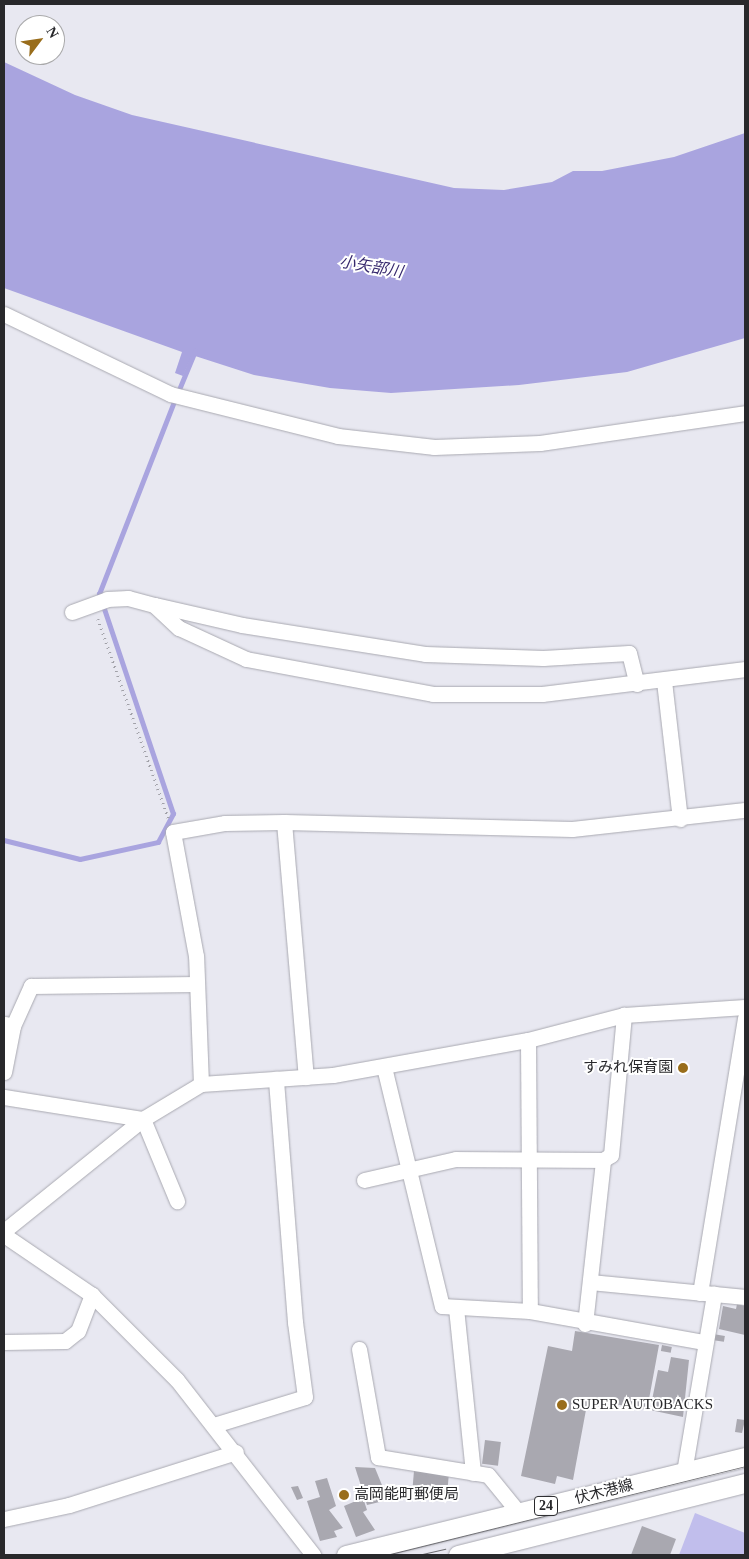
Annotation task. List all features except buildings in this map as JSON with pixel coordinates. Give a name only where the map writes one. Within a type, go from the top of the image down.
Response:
[{"type":"main road","name":"伏木港線","points":[[346,1555],[745,1457]]},
{"type":"main road","name":"伏木港線","points":[[458,1555],[745,1483]]},
{"type":"street","points":[[4,314],[170,394],[338,436],[434,447],[540,443],[745,414]]},
{"type":"street","points":[[72,612],[92,604],[128,598],[242,625],[424,654],[543,658],[629,653],[637,684]]},
{"type":"street","points":[[154,605],[179,628],[246,659],[433,694],[542,694],[664,681],[745,668]]},
{"type":"street","points":[[664,681],[680,819]]},
{"type":"street","points":[[201,1084],[197,984],[173,832],[225,823],[284,822],[572,829],[680,819],[745,810]]},
{"type":"street","points":[[284,822],[306,1077]]},
{"type":"street","points":[[4,1072],[8,1025],[31,986],[197,984]]},
{"type":"street","points":[[4,1231],[143,1119],[201,1084],[306,1077],[384,1067],[528,1040],[624,1015],[745,1007]]},
{"type":"street","points":[[364,1180],[456,1160],[529,1158],[603,1160],[611,1155],[624,1015]]},
{"type":"street","points":[[684,1472],[704,1342],[707,1294],[745,1018]]},
{"type":"street","points":[[528,1040],[530,1312]]},
{"type":"street","points":[[384,1067],[442,1306],[530,1312],[585,1324],[704,1342]]},
{"type":"street","points":[[214,1425],[305,1397],[294,1322],[276,1079]]},
{"type":"street","points":[[4,1097],[143,1119]]},
{"type":"street","points":[[143,1119],[177,1201]]},
{"type":"street","points":[[585,1324],[603,1160]]},
{"type":"street","points":[[4,1235],[92,1296],[177,1380],[236,1452],[313,1555]]},
{"type":"street","points":[[590,1282],[745,1298]]},
{"type":"street","points":[[4,1342],[65,1341],[78,1331],[92,1296]]},
{"type":"street","points":[[456,1308],[473,1473]]},
{"type":"street","points":[[360,1349],[378,1457],[488,1475],[519,1513]]},
{"type":"street","points":[[4,1519],[69,1505],[236,1452]]},
{"type":"path","points":[[92,604],[173,832]]},
{"type":"shaded area","points":[[695,1513],[745,1533],[745,1555],[679,1555]]},
{"type":"water","name":"小矢部川","points":[[4,62],[75,95],[132,115],[454,188],[504,190],[552,182],[573,171],[602,171],[674,157],[745,133],[745,338],[627,372],[519,385],[391,393],[330,388],[254,375],[192,355],[183,376],[175,373],[182,352],[4,288]]},
{"type":"waterway","points":[[178,392],[195,351]]},
{"type":"waterway","points":[[4,840],[80,859],[158,842],[173,814],[99,594],[175,399]]},
{"type":"tram line","points":[[386,1555],[745,1466]]},
{"type":"tram line","points":[[418,1555],[445,1549]]},
{"type":"place","name":"すみれ保育園","points":[[683,1068]]},
{"type":"place","name":"SUPER AUTOBACKS","points":[[562,1405]]},
{"type":"place","name":"高岡能町郵便局","points":[[344,1495]]}]
